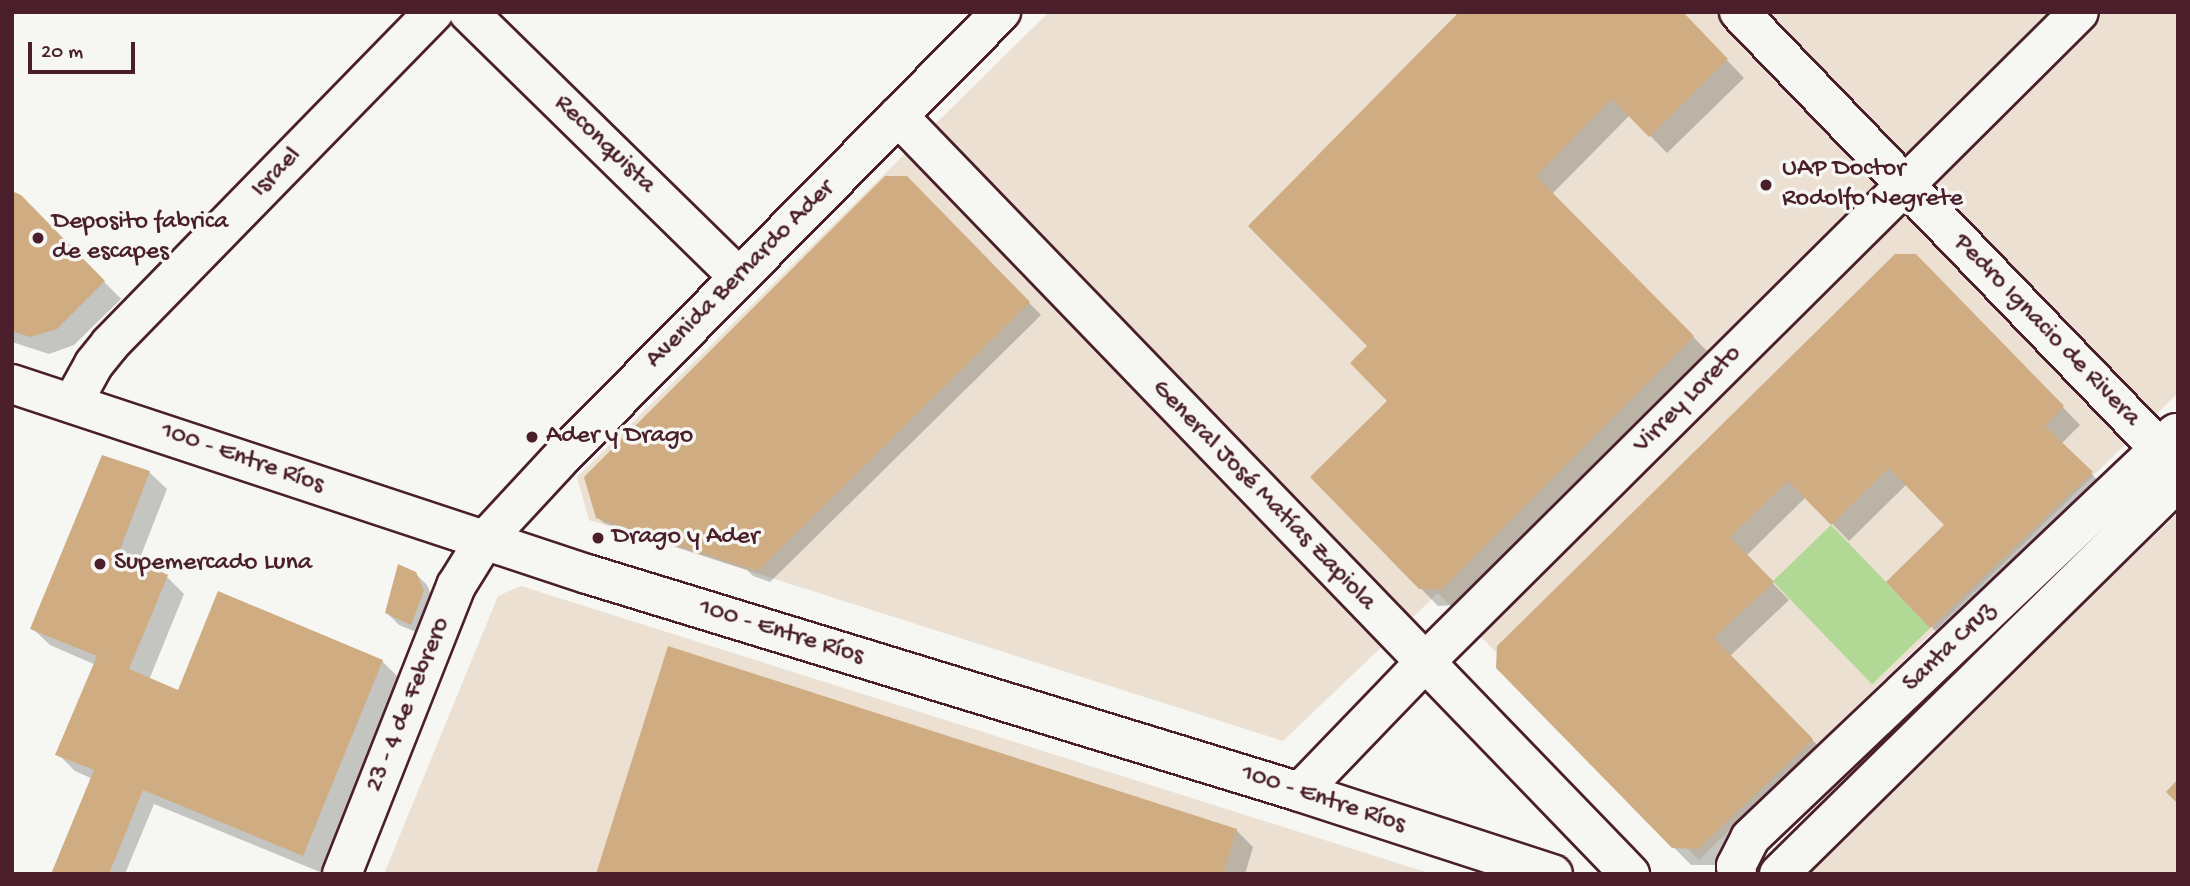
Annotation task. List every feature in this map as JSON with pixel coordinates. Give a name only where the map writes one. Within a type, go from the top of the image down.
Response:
[{"type":"street","name":"Israel","points":[[73,402],[94,364],[110,344],[434,12]]},
{"type":"street","name":"Reconquista","points":[[468,12],[739,278]]},
{"type":"street","name":"Avenida Bernardo Ader","points":[[484,541],[1001,12]]},
{"type":"street","name":"Pedro Ignacio de Rivera","points":[[1740,12],[2173,457]]},
{"type":"street","name":"Virrey Loreto","points":[[1300,792],[1424,663],[2079,12]]},
{"type":"street","name":"General José Matías Zapiola","points":[[898,116],[1630,874]]},
{"type":"street","name":"100 - Entre Ríos","points":[[12,384],[73,402],[484,541],[1300,792],[1553,874]]},
{"type":"street","name":"Santa Cruz","points":[[1737,874],[1736,866],[1750,838],[2173,457]]},
{"type":"street","name":"Santa Cruz","points":[[1779,874],[2173,457]]},
{"type":"street","name":"23 - 4 de Febrero","points":[[341,874],[456,586],[484,541]]},
{"type":"shaded area","points":[[1049,12],[2178,12],[2178,393],[1699,860],[1438,593],[1283,741],[589,520],[577,477]]},
{"type":"shaded area","points":[[2178,513],[2178,874],[1801,874]]},
{"type":"shaded area","points":[[521,586],[1432,874],[384,874],[498,596]]},
{"type":"green space","points":[[1831,525],[1930,628],[1872,684],[1773,581]]},
{"type":"building","points":[[1459,12],[1683,12],[1728,59],[1649,137],[1612,99],[1536,176],[1694,336],[1442,589],[1419,589],[1310,477],[1387,401],[1350,363],[1367,346],[1248,226]]},
{"type":"building","points":[[885,176],[907,176],[1030,302],[758,571],[596,518],[584,477]]},
{"type":"building","name":"Deposito fabrica de escapes","points":[[12,191],[21,195],[105,281],[57,329],[30,337],[12,331]]},
{"type":"building","points":[[1895,254],[1916,254],[2064,406],[2045,426],[2093,472],[1930,628],[1886,582],[1944,525],[1889,468],[1831,525],[1788,481],[1730,537],[1774,582],[1714,638],[1813,739],[1698,849],[1672,848],[1496,668],[1497,646]]},
{"type":"building","points":[[102,455],[150,471],[119,552],[168,575],[129,669],[178,690],[218,591],[383,660],[303,856],[143,790],[109,874],[51,874],[94,770],[55,755],[97,656],[30,629]]},
{"type":"building","points":[[398,564],[416,572],[424,591],[411,625],[385,613]]},
{"type":"building","points":[[668,646],[1237,829],[1223,874],[596,874]]},
{"type":"building","points":[[2178,779],[2178,804],[2166,792]]},
{"type":"place","name":"UAP Doctor Rodolfo Negrete","points":[[1766,185]]},
{"type":"place","name":"Deposito fabrica de escapes","points":[[38,238]]},
{"type":"place","name":"Ader y Drago","points":[[532,437]]},
{"type":"place","name":"Drago y Ader","points":[[598,538]]},
{"type":"place","name":"Supemercado Luna","points":[[100,564]]}]
